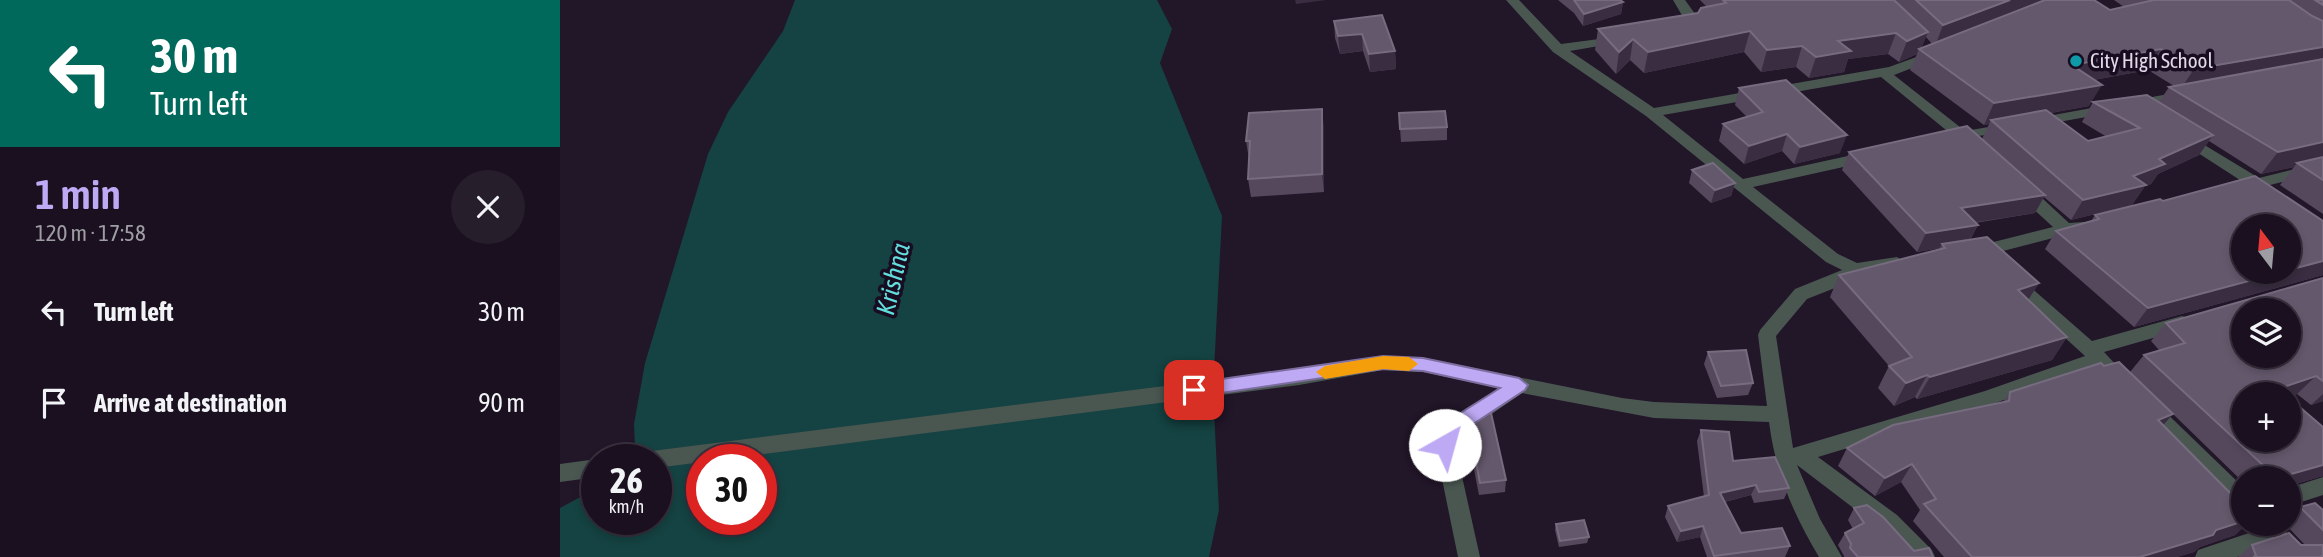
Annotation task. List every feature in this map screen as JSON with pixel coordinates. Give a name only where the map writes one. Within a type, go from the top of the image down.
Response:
[{"type":"street","points":[[1512,0],[1558,49],[1651,113],[1832,258],[1855,269]]},
{"type":"street","points":[[1664,32],[1688,28],[1692,24],[1692,18],[1679,0]]},
{"type":"street","points":[[1558,49],[1637,36]]},
{"type":"street","points":[[1651,113],[1884,73],[1934,51]]},
{"type":"street","points":[[1884,73],[1983,155]]},
{"type":"street","points":[[1935,142],[2201,92]]},
{"type":"street","points":[[2133,104],[2279,197]]},
{"type":"street","points":[[1739,184],[1883,153]]},
{"type":"street","points":[[2230,190],[2323,167]]},
{"type":"street","points":[[2014,182],[2067,229]]},
{"type":"street","points":[[1952,255],[1980,251],[2094,222]]},
{"type":"street","points":[[1980,251],[2093,354],[2231,489]]},
{"type":"street","points":[[1830,557],[1811,524],[1777,414],[1767,335],[1801,294],[1844,278],[1855,269],[1911,261]]},
{"type":"street","points":[[1792,457],[1987,398],[2093,354],[2206,316]]},
{"type":"street","points":[[672,457],[1299,377],[1383,363],[1423,365],[1654,410],[1777,414]]},
{"type":"street","points":[[1469,557],[1445,445],[1448,433],[1519,385]]},
{"type":"street","points":[[1792,457],[1889,522],[1924,557]]},
{"type":"street","points":[[560,473],[581,470]]},
{"type":"street","points":[[2301,493],[2323,486]]},
{"type":"street","points":[[2206,557],[2277,536]]},
{"type":"water","name":"Krishna","points":[[795,0],[1157,0],[1172,29],[1160,63],[1222,216],[1213,390],[1219,510],[1209,557],[560,557],[560,508],[581,497],[581,535],[672,535],[672,444],[635,444],[634,424],[645,363],[708,154],[728,112],[783,31]]},
{"type":"building","points":[[1574,0],[1620,0],[1623,2],[1584,14]]},
{"type":"building","points":[[1723,0],[1894,0],[1928,32],[1907,41],[1896,33],[1838,41],[1851,51],[1816,57],[1802,46],[1767,50],[1750,31],[1648,52],[1633,39],[1619,52],[1598,29],[1698,13],[1701,8],[1726,3]]},
{"type":"building","points":[[1916,0],[2010,0],[1943,25]]},
{"type":"building","points":[[2045,0],[2094,0],[2110,10],[2154,0],[2289,0],[2323,21],[2323,47],[2194,69],[2161,49],[2072,65],[2102,85],[1994,103],[1919,49]]},
{"type":"building","points":[[1382,15],[1395,51],[1369,54],[1362,34],[1338,36],[1334,21]]},
{"type":"building","points":[[2323,59],[2323,142],[2278,152],[2169,87]]},
{"type":"building","points":[[1786,80],[1847,135],[1800,147],[1787,134],[1749,146],[1723,124],[1763,112],[1739,88]]},
{"type":"building","points":[[2147,95],[2213,135],[2159,159],[2165,164],[2133,176],[2146,185],[2083,200],[1991,120],[2046,110],[2088,141],[2140,128],[2093,102]]},
{"type":"building","points":[[1322,109],[1322,174],[1248,179],[1250,141],[1246,141],[1249,113]]},
{"type":"building","points":[[1445,111],[1447,127],[1400,129],[1399,113]]},
{"type":"building","points":[[1967,126],[2045,195],[1961,208],[1978,225],[1926,233],[1849,152]]},
{"type":"building","points":[[2323,157],[2323,180],[2297,163]]},
{"type":"building","points":[[1713,163],[1735,183],[1715,190],[1692,170]]},
{"type":"building","points":[[2255,176],[2323,221],[2323,261],[2301,267],[2301,214],[2231,214],[2231,284],[2238,284],[2148,308],[2056,231],[2099,219],[2095,215],[2160,199],[2163,201]]},
{"type":"building","points":[[1987,237],[2039,283],[2018,290],[2067,337],[1906,383],[1889,366],[1912,357],[1839,275],[1945,248],[1942,244]]},
{"type":"building","points":[[2323,278],[2323,381],[2316,376],[2298,382],[2231,382],[2231,436],[2144,355],[2185,343],[2166,323],[2231,304],[2231,368],[2301,368],[2301,298],[2253,298]]},
{"type":"building","points":[[1746,350],[1753,383],[1721,386],[1708,352]]},
{"type":"building","points":[[2119,362],[2173,414],[2158,420],[2231,494],[2231,525],[2216,530],[2213,535],[2140,557],[1972,557],[1924,504],[1936,499],[1912,464],[1885,478],[1847,448],[1893,425],[2009,401],[2010,392],[2101,363],[2104,366]]},
{"type":"building","points":[[2301,408],[2323,427],[2323,465],[2301,471],[2301,466],[2264,466],[2249,452],[2301,452]]},
{"type":"building","points":[[1491,413],[1506,480],[1480,483],[1468,421],[1479,414]]},
{"type":"building","points":[[1701,430],[1729,432],[1733,461],[1775,457],[1789,488],[1759,492],[1756,485],[1720,493],[1741,533],[1782,528],[1790,546],[1714,556],[1703,526],[1681,531],[1668,506],[1709,495]]},
{"type":"building","points":[[2315,503],[2323,510],[2323,530],[2301,508]]},
{"type":"building","points":[[1867,505],[1883,517],[1914,551],[1929,548],[1933,557],[1858,557],[1850,548],[1851,544],[1845,533],[1864,523],[1854,508]]},
{"type":"building","points":[[1584,520],[1589,537],[1560,541],[1556,524]]},
{"type":"building","points":[[2280,536],[2292,536],[2301,545],[2323,545],[2323,556],[2253,557],[2256,556],[2252,545]]},
{"type":"slow traffic","points":[[1325,372],[1383,363],[1409,364]]},
{"type":"place","name":"City High School","points":[[2076,61]]},
{"type":"route","points":[[1194,390],[1383,363],[1423,365],[1519,385],[1457,424],[1448,433],[1445,445]]}]
